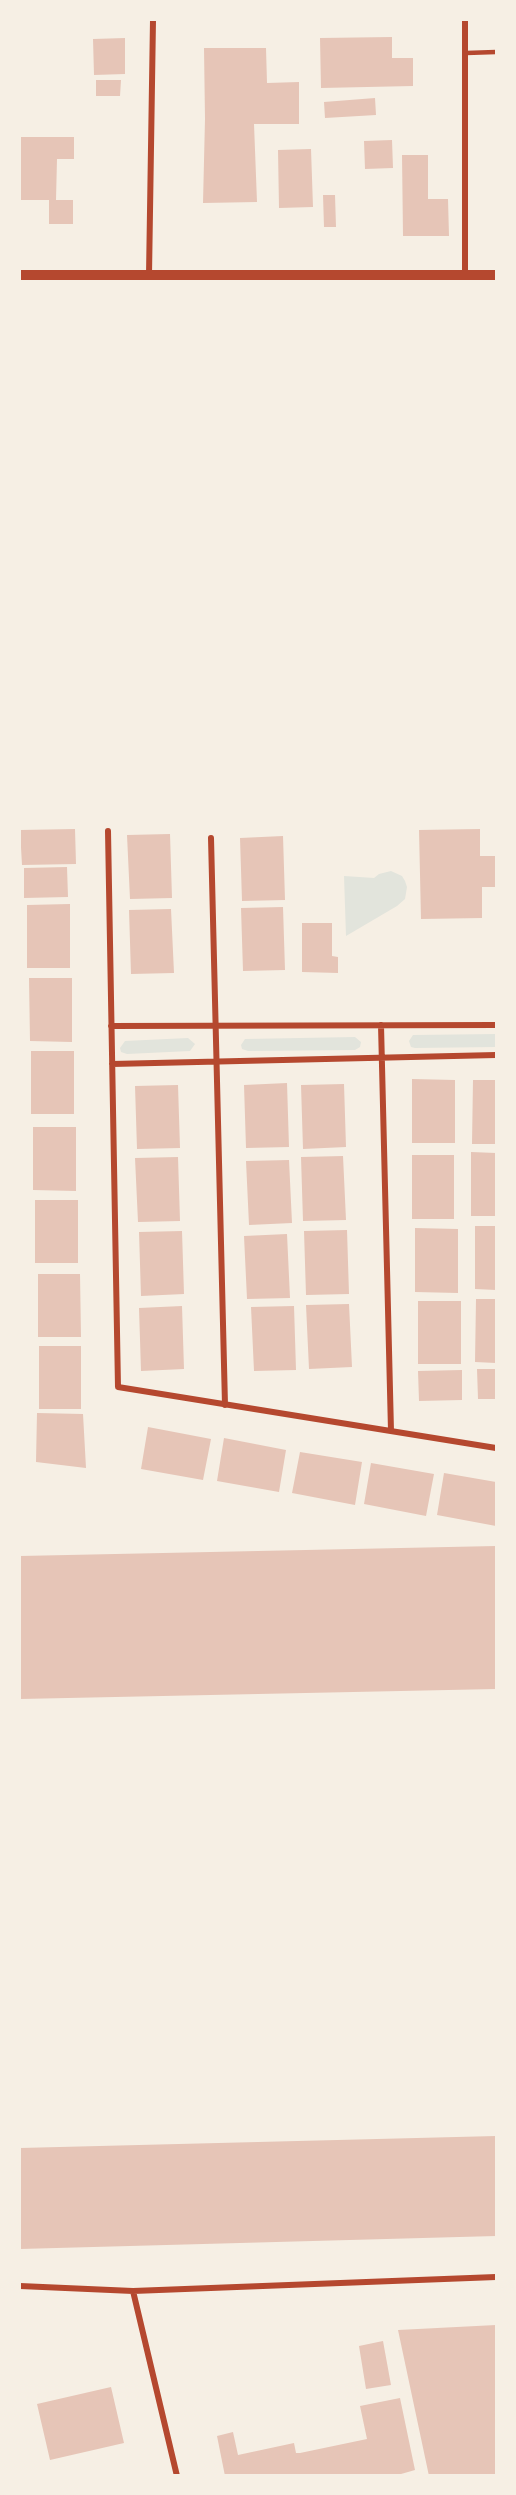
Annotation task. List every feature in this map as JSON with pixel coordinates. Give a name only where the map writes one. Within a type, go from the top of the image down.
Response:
[{"type":"street","points":[[149,275],[153,20]]},
{"type":"street","points":[[465,20],[465,274]]},
{"type":"street","points":[[20,275],[496,274]]},
{"type":"street","points":[[108,831],[118,1387],[496,1448]]},
{"type":"street","points":[[211,838],[225,1405]]},
{"type":"street","points":[[381,1025],[391,1431]]},
{"type":"street","points":[[111,1026],[496,1025]]},
{"type":"street","points":[[112,1064],[496,1055]]},
{"type":"street","points":[[20,2286],[133,2291],[496,2277]]},
{"type":"street","points":[[133,2291],[177,2475]]},
{"type":"lane","points":[[466,54],[496,52]]},
{"type":"shaded area","points":[[391,871],[402,876],[405,881],[407,887],[405,899],[346,936],[344,876],[374,878]]},
{"type":"shaded area","points":[[496,1034],[496,1047],[415,1048],[411,1047],[409,1041],[413,1035]]},
{"type":"shaded area","points":[[355,1037],[361,1042],[360,1047],[355,1050],[248,1051],[242,1049],[241,1045],[245,1039]]},
{"type":"shaded area","points":[[188,1038],[195,1044],[190,1051],[127,1054],[121,1052],[120,1048],[125,1041]]},
{"type":"building","points":[[392,37],[392,58],[413,58],[413,86],[321,88],[320,38]]},
{"type":"building","points":[[125,38],[125,74],[94,75],[93,39]]},
{"type":"building","points":[[204,48],[266,48],[267,83],[299,82],[299,124],[254,124],[257,202],[203,203]]},
{"type":"building","points":[[96,80],[121,80],[120,96],[96,96]]},
{"type":"building","points":[[375,98],[376,115],[325,118],[324,102]]},
{"type":"building","points":[[20,137],[74,137],[74,159],[57,159],[56,200],[73,200],[73,224],[49,224],[49,200],[20,200]]},
{"type":"building","points":[[392,140],[393,168],[365,169],[364,141]]},
{"type":"building","points":[[311,149],[313,207],[279,208],[278,150]]},
{"type":"building","points":[[402,155],[428,155],[428,199],[448,199],[449,236],[403,236]]},
{"type":"building","points":[[323,195],[335,195],[336,227],[324,227]]},
{"type":"building","points":[[75,829],[76,864],[22,865],[20,830]]},
{"type":"building","points":[[480,829],[480,856],[496,856],[496,887],[482,887],[482,918],[421,919],[419,830]]},
{"type":"building","points":[[170,834],[172,898],[130,899],[127,835]]},
{"type":"building","points":[[283,836],[285,900],[242,901],[240,838]]},
{"type":"building","points":[[67,867],[68,897],[24,898],[24,868]]},
{"type":"building","points":[[70,904],[70,968],[27,968],[27,905]]},
{"type":"building","points":[[283,907],[285,970],[243,971],[241,908]]},
{"type":"building","points":[[171,909],[174,973],[131,974],[129,910]]},
{"type":"building","points":[[302,923],[332,923],[332,956],[338,957],[338,973],[302,972]]},
{"type":"building","points":[[29,978],[72,978],[72,1042],[30,1041]]},
{"type":"building","points":[[31,1051],[74,1051],[74,1114],[31,1114]]},
{"type":"building","points":[[412,1079],[455,1080],[455,1143],[412,1143]]},
{"type":"building","points":[[473,1080],[496,1080],[496,1144],[472,1144]]},
{"type":"building","points":[[287,1083],[289,1147],[246,1148],[244,1085]]},
{"type":"building","points":[[344,1084],[346,1147],[303,1149],[301,1085]]},
{"type":"building","points":[[178,1085],[180,1148],[137,1149],[135,1086]]},
{"type":"building","points":[[33,1127],[76,1127],[76,1191],[33,1190]]},
{"type":"building","points":[[471,1152],[496,1153],[496,1216],[471,1216]]},
{"type":"building","points":[[412,1155],[454,1155],[454,1219],[412,1219]]},
{"type":"building","points":[[343,1156],[346,1220],[303,1221],[301,1157]]},
{"type":"building","points":[[178,1157],[180,1221],[138,1222],[135,1158]]},
{"type":"building","points":[[289,1160],[292,1223],[249,1225],[246,1161]]},
{"type":"building","points":[[35,1200],[78,1200],[78,1263],[35,1263]]},
{"type":"building","points":[[475,1226],[496,1226],[496,1290],[475,1289]]},
{"type":"building","points":[[415,1228],[458,1229],[458,1293],[415,1292]]},
{"type":"building","points":[[347,1230],[349,1294],[306,1295],[304,1231]]},
{"type":"building","points":[[182,1231],[184,1294],[141,1296],[139,1232]]},
{"type":"building","points":[[287,1234],[290,1298],[247,1299],[244,1236]]},
{"type":"building","points":[[38,1274],[80,1274],[81,1337],[38,1337]]},
{"type":"building","points":[[476,1299],[496,1299],[496,1363],[475,1362]]},
{"type":"building","points":[[418,1301],[461,1301],[461,1364],[418,1364]]},
{"type":"building","points":[[349,1304],[352,1367],[309,1369],[306,1305]]},
{"type":"building","points":[[182,1306],[184,1369],[141,1371],[139,1308]]},
{"type":"building","points":[[294,1306],[296,1370],[254,1371],[251,1307]]},
{"type":"building","points":[[39,1346],[81,1346],[81,1409],[39,1409]]},
{"type":"building","points":[[477,1369],[496,1369],[496,1399],[478,1399]]},
{"type":"building","points":[[462,1370],[462,1400],[419,1401],[418,1371]]},
{"type":"building","points":[[37,1413],[83,1414],[86,1468],[36,1462]]},
{"type":"building","points":[[148,1427],[211,1439],[203,1480],[141,1469]]},
{"type":"building","points":[[224,1438],[286,1450],[279,1492],[217,1481]]},
{"type":"building","points":[[300,1452],[362,1462],[355,1505],[292,1493]]},
{"type":"building","points":[[371,1463],[434,1474],[426,1516],[364,1504]]},
{"type":"building","points":[[444,1473],[496,1482],[496,1526],[437,1515]]},
{"type":"building","points":[[496,1546],[496,1689],[20,1699],[20,1556]]},
{"type":"building","points":[[496,2136],[496,2236],[20,2249],[20,2148]]},
{"type":"building","points":[[496,2325],[496,2476],[429,2476],[398,2330]]},
{"type":"building","points":[[383,2341],[391,2385],[366,2389],[359,2346]]},
{"type":"building","points":[[111,2387],[124,2443],[50,2460],[37,2404]]},
{"type":"building","points":[[400,2398],[415,2470],[394,2476],[225,2476],[217,2436],[233,2432],[238,2455],[294,2443],[296,2453],[300,2453],[367,2439],[360,2406]]}]
